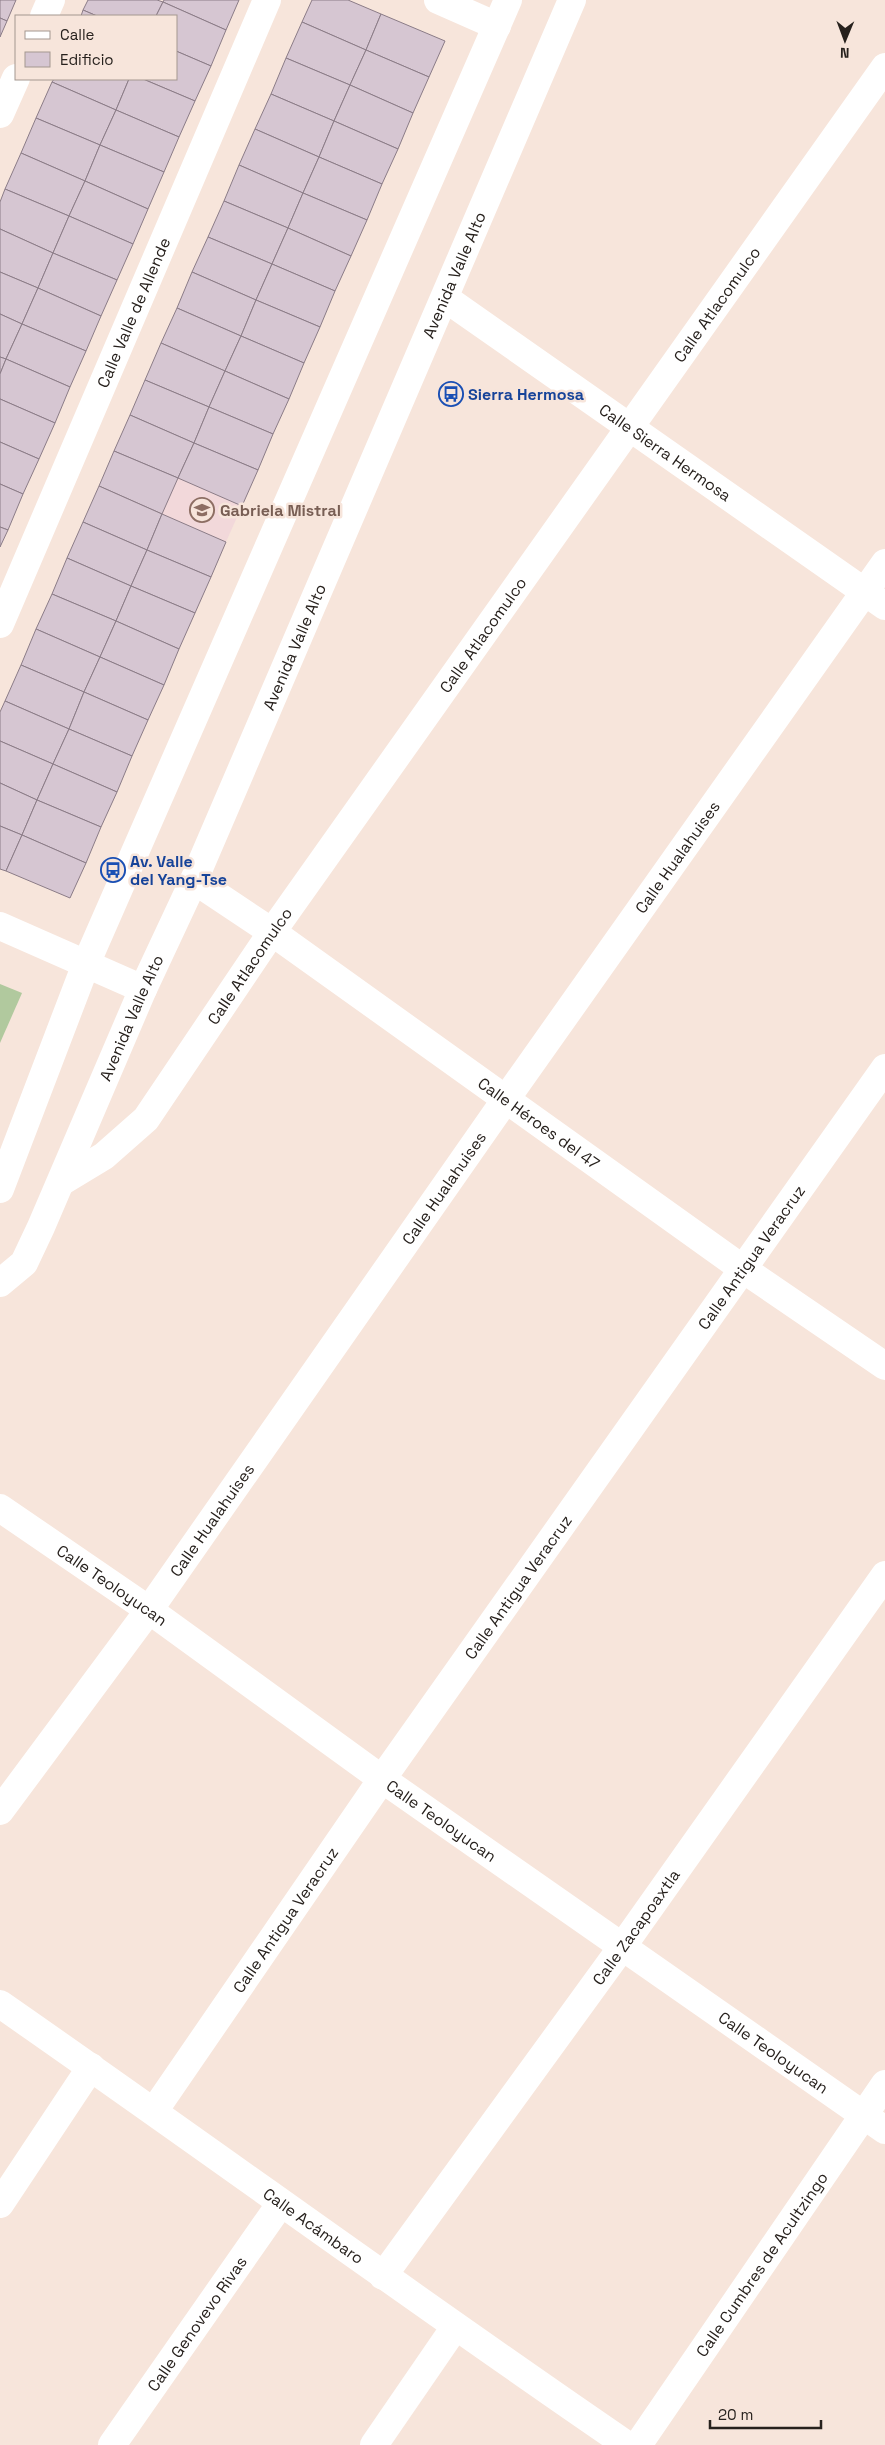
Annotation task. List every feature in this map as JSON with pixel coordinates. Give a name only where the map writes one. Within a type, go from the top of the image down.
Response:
[{"type":"street","points":[[44,15],[51,0]]},
{"type":"street","name":"Calle Valle de Allende","points":[[0,624],[267,0]]},
{"type":"street","points":[[438,0],[497,26]]},
{"type":"street","points":[[0,1189],[86,964],[508,0]]},
{"type":"street","name":"Avenida Valle Alto","points":[[0,1283],[12,1258],[61,1182],[143,989],[194,880],[572,0]]},
{"type":"street","name":"Calle Atlacomulco","points":[[61,1182],[104,1156],[146,1119],[272,932],[885,67]]},
{"type":"street","points":[[0,114],[15,80]]},
{"type":"street","name":"Calle Sierra Hermosa","points":[[445,298],[875,598]]},
{"type":"street","name":"Calle Hualahuises","points":[[0,1811],[149,1610],[506,1100],[875,598],[885,563]]},
{"type":"street","name":"Calle Héroes del 47","points":[[194,880],[272,932],[743,1269],[885,1366]]},
{"type":"street","points":[[0,926],[143,989]]},
{"type":"street","name":"Calle Antigua Veracruz","points":[[154,2111],[382,1779],[885,1068]]},
{"type":"street","name":"Calle Teoloyucan","points":[[0,1508],[149,1610],[382,1779],[874,2122]]},
{"type":"street","name":"Calle Zacapoaxtla","points":[[383,2276],[622,1947],[885,1575]]},
{"type":"street","name":"Calle Acámbaro","points":[[0,2004],[154,2111],[455,2328],[627,2445]]},
{"type":"street","points":[[0,2204],[91,2067]]},
{"type":"street","name":"Calle Cumbres de Acultzingo","points":[[638,2445],[874,2122],[885,2084]]},
{"type":"street","name":"Calle Genovevo Rivas","points":[[112,2445],[281,2203]]},
{"type":"street","points":[[374,2445],[455,2328]]},
{"type":"shaded area","name":"Gabriela Mistral","points":[[178,478],[242,506],[226,542],[162,514]]},
{"type":"green space","points":[[0,984],[22,993],[0,1043]]},
{"type":"building","points":[[0,0],[16,0],[7,21],[0,18]]},
{"type":"building","points":[[88,0],[157,0],[163,2],[156,15],[95,15],[83,10]]},
{"type":"building","points":[[164,0],[239,0],[226,30],[163,2]]},
{"type":"building","points":[[312,0],[348,0],[381,14],[366,50],[302,22]]},
{"type":"building","points":[[163,2],[226,30],[211,66],[178,52],[178,15],[156,15]]},
{"type":"building","points":[[83,10],[95,15],[81,15]]},
{"type":"building","points":[[381,14],[445,41],[429,77],[366,50]]},
{"type":"building","points":[[0,18],[7,21],[0,37]]},
{"type":"building","points":[[302,22],[366,50],[350,85],[286,58]]},
{"type":"building","points":[[366,50],[429,77],[413,113],[350,85]]},
{"type":"building","points":[[178,52],[211,66],[195,101],[145,80],[178,80]]},
{"type":"building","points":[[286,58],[350,85],[334,121],[271,94]]},
{"type":"building","points":[[53,80],[129,80],[116,110],[52,82]]},
{"type":"building","points":[[129,80],[145,80],[195,101],[179,137],[116,110]]},
{"type":"building","points":[[52,82],[116,110],[100,145],[36,118]]},
{"type":"building","points":[[350,85],[413,113],[398,149],[334,121]]},
{"type":"building","points":[[271,94],[334,121],[319,157],[255,129]]},
{"type":"building","points":[[116,110],[179,137],[164,172],[100,145]]},
{"type":"building","points":[[36,118],[100,145],[85,181],[21,153]]},
{"type":"building","points":[[334,121],[398,149],[382,184],[319,157]]},
{"type":"building","points":[[255,129],[319,157],[303,193],[239,165]]},
{"type":"building","points":[[100,145],[164,172],[148,209],[85,181]]},
{"type":"building","points":[[21,153],[85,181],[69,216],[5,189]]},
{"type":"building","points":[[319,157],[382,184],[367,220],[303,193]]},
{"type":"building","points":[[239,165],[303,193],[288,228],[224,201]]},
{"type":"building","points":[[85,181],[148,209],[133,244],[69,216]]},
{"type":"building","points":[[5,189],[69,216],[53,253],[0,229],[0,202]]},
{"type":"building","points":[[303,193],[367,220],[351,256],[288,228]]},
{"type":"building","points":[[224,201],[288,228],[272,264],[208,237]]},
{"type":"building","points":[[69,216],[133,244],[117,280],[53,253]]},
{"type":"building","points":[[288,228],[351,256],[335,291],[272,264]]},
{"type":"building","points":[[0,229],[53,253],[38,288],[0,272]]},
{"type":"building","points":[[208,237],[272,264],[256,300],[192,272]]},
{"type":"building","points":[[53,253],[117,280],[101,316],[38,288]]},
{"type":"building","points":[[272,264],[335,291],[320,327],[256,300]]},
{"type":"building","points":[[0,272],[38,288],[22,324],[0,314]]},
{"type":"building","points":[[192,272],[256,300],[241,336],[177,308]]},
{"type":"building","points":[[38,288],[101,316],[86,351],[22,324]]},
{"type":"building","points":[[256,300],[320,327],[304,363],[241,336]]},
{"type":"building","points":[[177,308],[241,336],[225,371],[161,343]]},
{"type":"building","points":[[0,314],[22,324],[6,359],[0,357]]},
{"type":"building","points":[[22,324],[86,351],[70,387],[6,359]]},
{"type":"building","points":[[241,336],[304,363],[289,399],[225,371]]},
{"type":"building","points":[[161,343],[225,371],[209,407],[145,380]]},
{"type":"building","points":[[0,357],[6,359],[0,374]]},
{"type":"building","points":[[6,359],[70,387],[55,423],[0,399],[0,374]]},
{"type":"building","points":[[225,371],[289,399],[273,434],[209,407]]},
{"type":"building","points":[[145,380],[209,407],[194,443],[130,415]]},
{"type":"building","points":[[0,399],[55,423],[39,459],[0,442]]},
{"type":"building","points":[[209,407],[273,434],[258,470],[194,443]]},
{"type":"building","points":[[130,415],[194,443],[178,478],[114,451]]},
{"type":"building","points":[[0,442],[39,459],[23,494],[0,484]]},
{"type":"building","points":[[194,443],[258,470],[242,506],[178,478]]},
{"type":"building","points":[[114,451],[178,478],[162,514],[99,486]]},
{"type":"building","points":[[0,484],[23,494],[8,530],[0,527]]},
{"type":"building","points":[[99,486],[162,514],[147,550],[83,522]]},
{"type":"building","points":[[162,514],[226,542],[211,577],[147,550]]},
{"type":"building","points":[[83,522],[147,550],[131,586],[67,558]]},
{"type":"building","points":[[0,527],[8,530],[0,547]]},
{"type":"building","points":[[147,550],[211,577],[195,613],[131,586]]},
{"type":"building","points":[[67,558],[131,586],[116,621],[52,594]]},
{"type":"building","points":[[131,586],[195,613],[179,649],[116,621]]},
{"type":"building","points":[[52,594],[116,621],[100,657],[36,629]]},
{"type":"building","points":[[116,621],[179,649],[164,685],[100,657]]},
{"type":"building","points":[[36,629],[100,657],[84,692],[21,665]]},
{"type":"building","points":[[100,657],[164,685],[148,720],[84,692]]},
{"type":"building","points":[[21,665],[84,692],[69,729],[5,701]]},
{"type":"building","points":[[84,692],[148,720],[132,756],[69,729]]},
{"type":"building","points":[[5,701],[69,729],[53,764],[0,741],[0,712]]},
{"type":"building","points":[[69,729],[132,756],[117,792],[53,764]]},
{"type":"building","points":[[0,741],[53,764],[37,800],[0,783]]},
{"type":"building","points":[[53,764],[117,792],[101,827],[37,800]]},
{"type":"building","points":[[0,783],[37,800],[22,835],[0,826]]},
{"type":"building","points":[[37,800],[101,827],[86,863],[22,835]]},
{"type":"building","points":[[0,826],[22,835],[6,871],[0,869]]},
{"type":"building","points":[[22,835],[86,863],[70,898],[6,871]]},
{"type":"place","name":"Sierra Hermosa","points":[[451,394]]},
{"type":"place","name":"Gabriela Mistral","points":[[202,510]]},
{"type":"place","name":"Av. Valle del Yang-Tse","points":[[113,870]]}]
